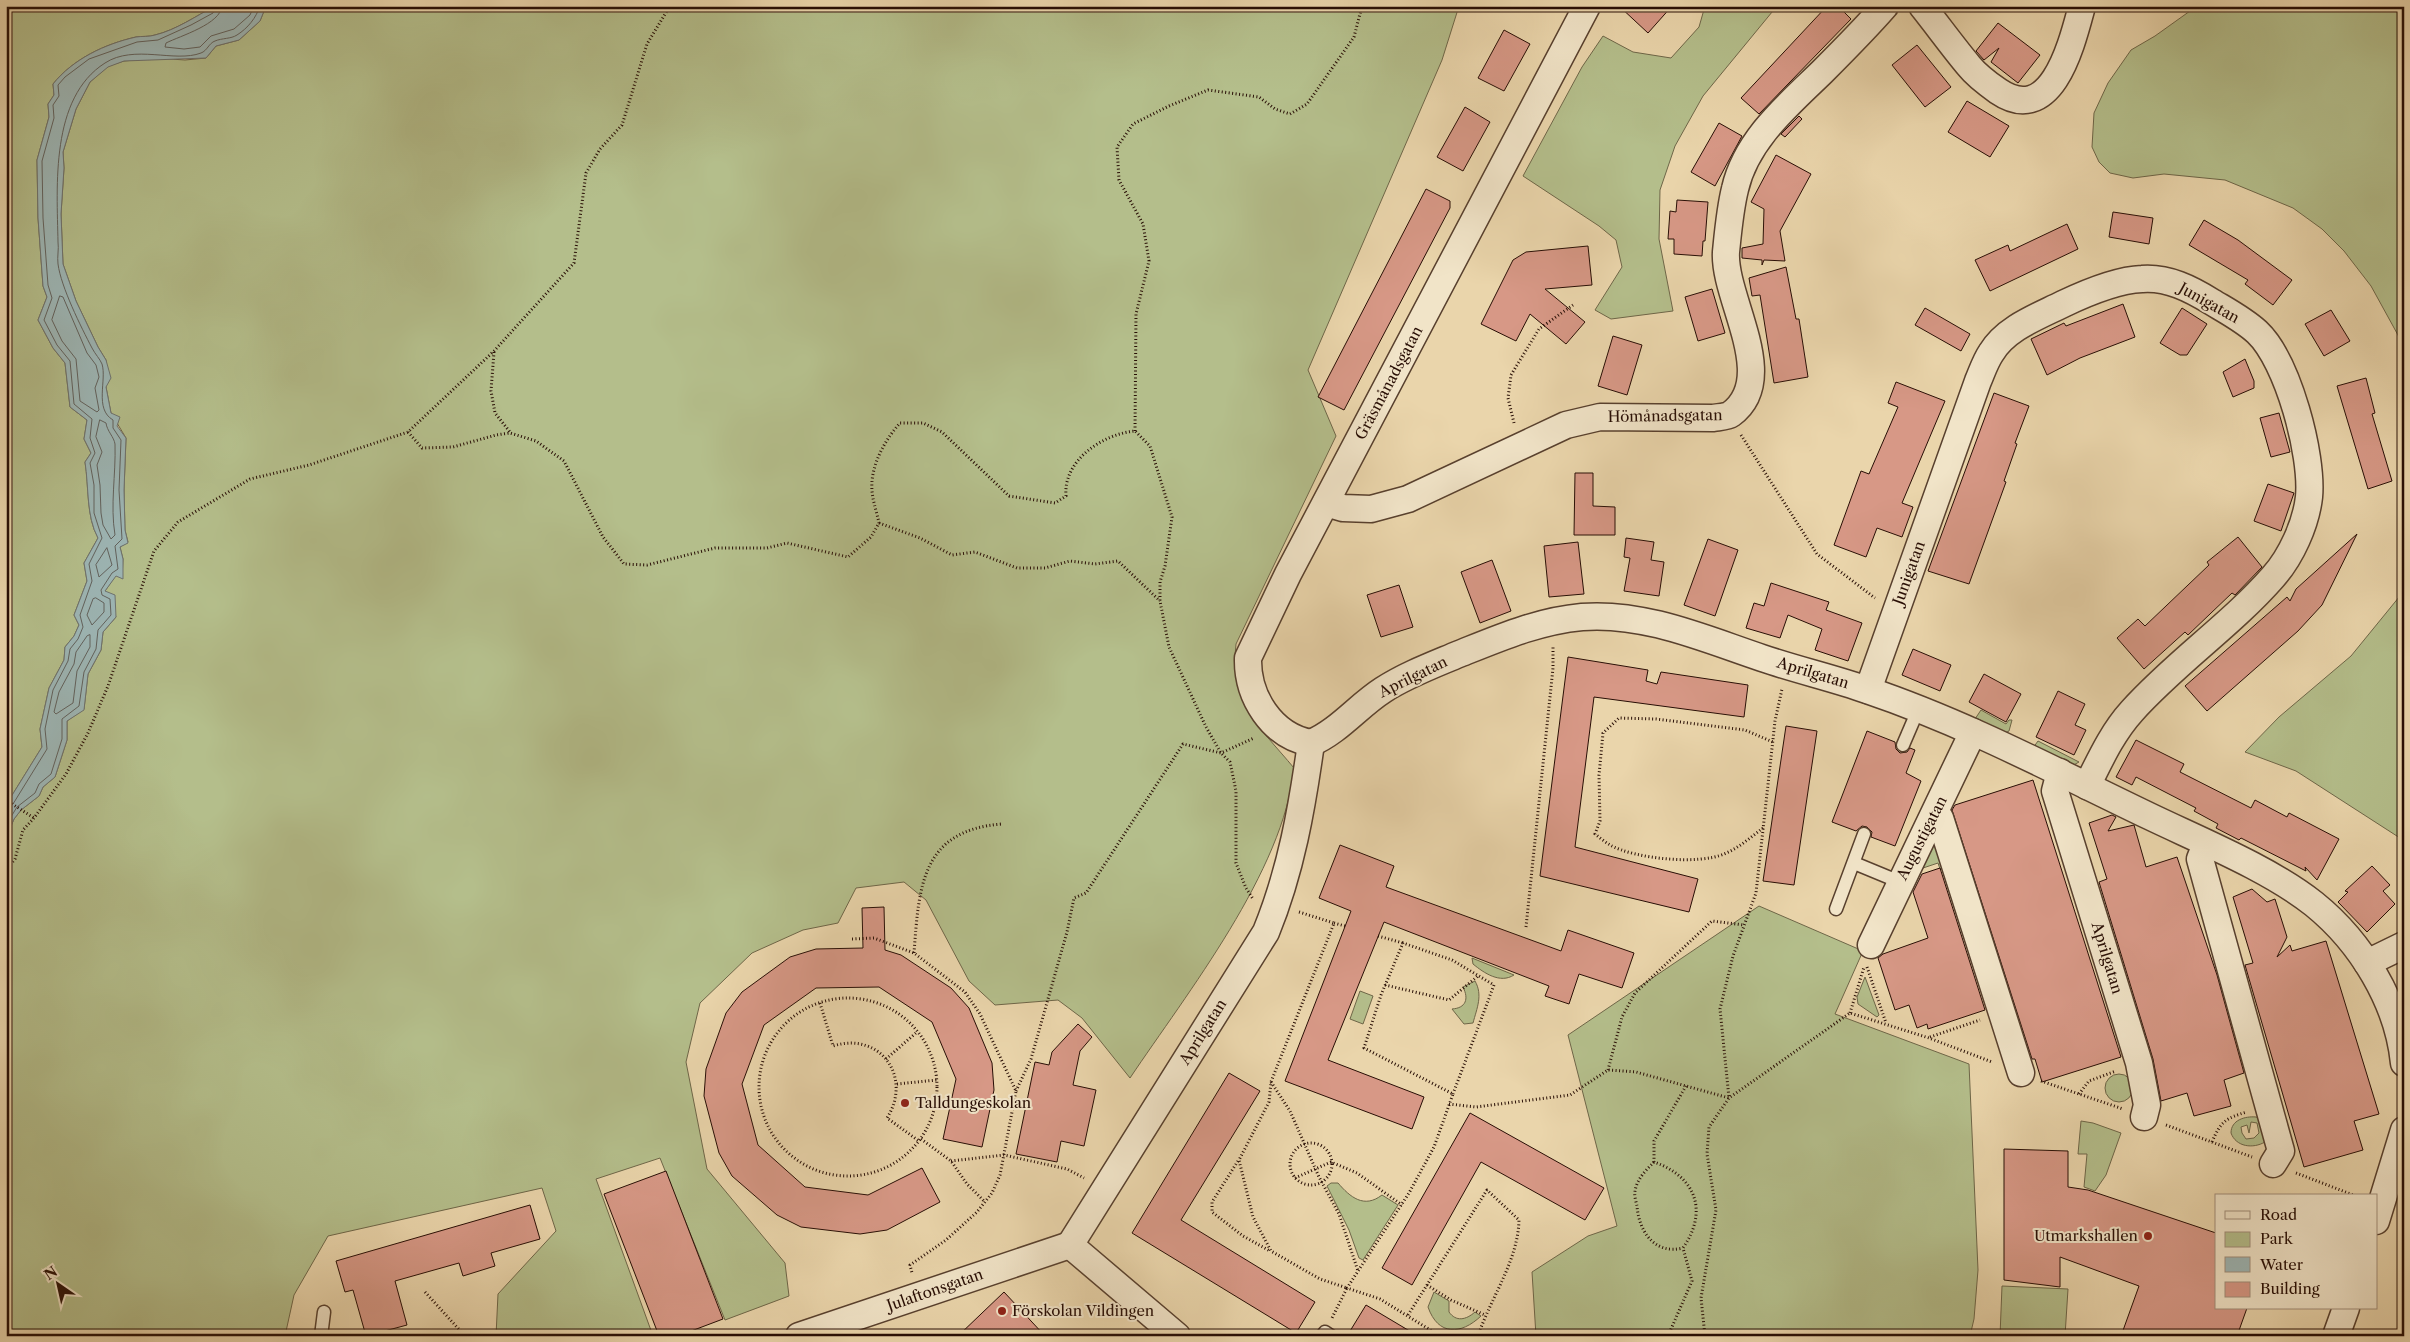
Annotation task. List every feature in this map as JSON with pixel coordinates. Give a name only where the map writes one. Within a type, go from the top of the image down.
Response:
[{"type":"street","name":"Gräsmånadsgatan","points":[[1312,743],[1287,736],[1260,707],[1248,672],[1248,658],[1288,574],[1587,6]]},
{"type":"street","name":"Hömånadsgatan","points":[[1326,503],[1343,508],[1371,509],[1408,499],[1566,425],[1600,417],[1712,418],[1730,415],[1741,403],[1748,388],[1751,370],[1748,345],[1729,276],[1726,254],[1735,188],[1748,156],[1764,132],[1885,6]]},
{"type":"street","points":[[1922,6],[1970,68],[2005,96],[2027,100],[2039,96],[2051,85],[2074,36],[2082,6]]},
{"type":"street","name":"Junigatan","points":[[1868,690],[1978,381],[1991,353],[2002,339],[2013,330],[2067,302],[2095,291],[2142,279],[2183,286],[2239,319],[2257,332],[2269,346],[2282,370],[2294,405],[2308,474],[2309,497],[2304,518],[2293,546],[2274,577],[2132,711],[2109,741],[2087,786]]},
{"type":"street","name":"Aprilgatan","points":[[1070,1245],[1260,940],[1274,911],[1296,839],[1312,743],[1326,737],[1363,704],[1400,680],[1509,634],[1553,621],[1604,616],[1658,624],[1786,666],[1868,690],[1973,732],[2060,772],[2274,878],[2314,904],[2341,929],[2367,963],[2391,1010],[2400,1038],[2404,1063]]},
{"type":"street","name":"Augustigatan","points":[[1871,945],[1973,732]]},
{"type":"street","name":"Aprilgatan","points":[[2060,772],[2055,791],[2139,1063],[2147,1105],[2144,1117]]},
{"type":"street","points":[[1934,816],[1940,818],[2021,1073]]},
{"type":"street","points":[[2206,844],[2200,859],[2281,1151],[2273,1164]]},
{"type":"street","points":[[2367,963],[2404,945]]},
{"type":"street","points":[[2378,1214],[2404,1130]]},
{"type":"street","points":[[1070,1245],[1176,1336]]},
{"type":"street","name":"Julaftonsgatan","points":[[800,1336],[1070,1245]]},
{"type":"street","points":[[2336,1336],[2345,1310]]},
{"type":"lane","points":[[1904,746],[1918,710]]},
{"type":"lane","points":[[1836,909],[1864,834]]},
{"type":"lane","points":[[1854,863],[1900,882]]},
{"type":"lane","points":[[321,1336],[324,1312]]},
{"type":"path","points":[[6,870],[15,859],[23,830],[66,774],[88,732],[108,686],[154,551],[178,522],[250,479],[309,465],[408,432],[494,351],[574,263],[586,174],[600,149],[622,125],[647,44],[670,6]]},
{"type":"path","points":[[1345,926],[1258,907],[1246,888],[1236,863],[1236,791],[1230,762],[1222,754],[1206,727],[1169,647],[1160,601],[1160,582],[1165,566],[1172,517],[1150,446],[1135,431],[1136,314],[1149,261],[1143,224],[1119,180],[1117,147],[1133,124],[1208,90],[1258,97],[1275,109],[1290,114],[1307,104],[1354,37],[1362,6]]},
{"type":"path","points":[[1524,444],[1514,425],[1508,398],[1511,375],[1539,329],[1573,305]]},
{"type":"path","points":[[494,351],[492,398],[495,413],[510,433]]},
{"type":"path","points":[[1730,415],[1817,554],[1874,598],[1898,606]]},
{"type":"path","points":[[408,432],[422,448],[452,447],[496,434],[510,433],[536,441],[564,461],[603,537],[624,564],[647,565],[715,548],[767,548],[787,543],[848,557],[871,537],[879,523],[872,491],[874,468],[888,437],[900,423],[923,422],[942,432],[1009,496],[1055,503],[1066,496],[1065,483],[1075,464],[1091,449],[1121,432],[1135,431]]},
{"type":"path","points":[[879,523],[920,538],[952,555],[975,552],[1017,568],[1045,568],[1070,561],[1095,564],[1118,562],[1160,601]]},
{"type":"path","points":[[1526,927],[1553,668],[1553,621]]},
{"type":"path","points":[[1729,1098],[1720,1009],[1733,956],[1756,893],[1773,742],[1786,666]]},
{"type":"path","points":[[1763,827],[1729,851],[1701,861],[1672,860],[1612,846],[1594,834],[1600,821],[1599,775],[1603,733],[1619,718],[1656,719],[1745,730],[1773,742]]},
{"type":"path","points":[[920,1296],[910,1265],[946,1240],[985,1202],[992,1194],[1000,1175],[1016,1091],[1031,1059],[1067,932],[1074,898],[1086,893],[1183,744],[1222,754],[1277,726]]},
{"type":"path","points":[[6,800],[34,818]]},
{"type":"path","points":[[914,953],[920,891],[937,854],[951,839],[965,830],[979,826],[1002,824]]},
{"type":"path","points":[[1608,1070],[1622,1017],[1635,994],[1712,921],[1744,925]]},
{"type":"path","points":[[1334,923],[1271,1082],[1269,1102],[1239,1160],[1212,1202],[1212,1212],[1243,1236],[1320,1279],[1380,1299],[1440,1336]]},
{"type":"path","points":[[1326,1334],[1347,1288],[1402,1205],[1434,1147],[1494,985],[1452,960],[1378,936]]},
{"type":"path","points":[[852,939],[874,938],[914,953],[953,981],[973,1002],[1016,1091]]},
{"type":"path","points":[[1403,943],[1385,985],[1364,1048],[1453,1094]]},
{"type":"path","points":[[1705,1336],[1701,1298],[1716,1210],[1707,1154],[1709,1127],[1729,1098],[1850,1013],[1866,963],[1886,1024]]},
{"type":"path","points":[[1385,985],[1449,1000],[1478,976]]},
{"type":"path","points":[[850,998],[877,1003],[901,1016],[918,1032],[931,1054],[937,1080],[935,1108],[920,1140],[907,1154],[890,1166],[864,1175],[843,1176],[823,1173],[804,1165],[787,1152],[774,1137],[764,1118],[759,1098],[759,1077],[764,1057],[774,1039],[787,1023],[804,1010],[820,1003],[850,998]]},
{"type":"path","points":[[820,1003],[833,1046],[844,1043],[860,1044],[875,1050],[886,1059],[893,1071],[897,1084],[895,1103],[887,1118],[951,1161],[968,1184],[985,1202]]},
{"type":"path","points":[[1850,1013],[1929,1038],[2351,1194]]},
{"type":"path","points":[[1929,1038],[2001,1013]]},
{"type":"path","points":[[886,1059],[918,1032]]},
{"type":"path","points":[[2080,1094],[2089,1081],[2139,1063]]},
{"type":"path","points":[[1449,1104],[1476,1107],[1570,1095],[1608,1070],[1636,1072],[1729,1098]]},
{"type":"path","points":[[897,1084],[937,1080]]},
{"type":"path","points":[[1271,1082],[1290,1111],[1322,1182],[1339,1214],[1359,1271]]},
{"type":"path","points":[[1654,1162],[1666,1166],[1690,1187],[1697,1202],[1698,1215],[1691,1237],[1684,1248],[1673,1251],[1663,1249],[1648,1239],[1638,1220],[1635,1191],[1643,1173],[1654,1162],[1654,1141],[1686,1086]]},
{"type":"path","points":[[2212,1142],[2218,1127],[2228,1118],[2270,1106]]},
{"type":"path","points":[[1305,1144],[1318,1144],[1324,1148],[1331,1162],[1330,1172],[1322,1182],[1311,1185],[1299,1182],[1290,1167],[1295,1150],[1305,1144]]},
{"type":"path","points":[[951,1161],[1004,1155],[1067,1168],[1093,1183]]},
{"type":"path","points":[[1239,1160],[1253,1218],[1271,1251]]},
{"type":"path","points":[[1295,1178],[1331,1162],[1357,1173],[1402,1205]]},
{"type":"path","points":[[1408,1315],[1487,1190],[1519,1220],[1518,1234],[1504,1276],[1485,1315],[1478,1336]]},
{"type":"path","points":[[1668,1336],[1692,1281],[1684,1248]]},
{"type":"path","points":[[1427,1285],[1452,1300],[1485,1315]]},
{"type":"path","points":[[425,1292],[465,1336]]},
{"type":"green space","points":[[6,6],[215,6],[163,33],[136,37],[101,48],[70,67],[53,84],[54,95],[48,104],[49,117],[37,160],[38,218],[43,286],[47,297],[38,320],[53,348],[65,363],[70,407],[87,420],[84,439],[91,453],[85,462],[88,501],[91,521],[98,538],[84,563],[87,581],[74,615],[79,625],[74,636],[65,647],[64,660],[49,688],[40,729],[42,747],[6,805]]},
{"type":"green space","points":[[266,6],[1459,6],[1442,60],[1308,370],[1336,436],[1236,644],[1235,665],[1237,682],[1242,698],[1258,726],[1294,768],[1286,807],[1272,848],[1253,889],[1230,930],[1204,970],[1130,1078],[1082,1018],[1058,1000],[995,1005],[969,981],[926,900],[904,882],[856,888],[838,923],[803,930],[752,953],[700,1003],[686,1062],[707,1169],[785,1263],[789,1296],[725,1320],[660,1158],[596,1179],[653,1336],[496,1336],[498,1294],[556,1231],[542,1188],[328,1236],[294,1295],[285,1336],[6,1336],[6,838],[14,819],[21,810],[39,796],[43,787],[55,777],[67,740],[67,721],[84,709],[88,674],[101,650],[103,632],[116,617],[105,591],[116,575],[122,578],[123,559],[120,547],[128,542],[125,530],[124,490],[126,438],[111,413],[106,387],[106,360],[76,301],[63,264],[61,214],[64,168],[63,152],[76,109],[90,82],[108,66],[124,61],[156,58],[185,60],[206,58],[216,46],[239,40],[260,21]]},
{"type":"green space","points":[[1705,6],[1777,6],[1703,96],[1675,146],[1660,190],[1659,239],[1673,311],[1611,319],[1595,310],[1622,267],[1616,240],[1599,226],[1523,176],[1582,67],[1603,36],[1633,52],[1671,58],[1699,27]]},
{"type":"green space","points":[[2197,6],[2404,6],[2404,346],[2371,286],[2344,251],[2322,229],[2293,208],[2225,180],[2164,174],[2133,178],[2110,173],[2099,162],[2092,147],[2094,113],[2108,83],[2131,50],[2155,36]]},
{"type":"green space","points":[[2404,591],[2404,836],[2400,838],[2296,771],[2245,752],[2279,717],[2351,656]]},
{"type":"green space","points":[[1981,710],[2006,724],[2009,720],[2012,720],[2009,731],[2005,733],[1975,719]]},
{"type":"green space","points":[[2038,741],[2079,762],[2070,767],[2033,748]]},
{"type":"green space","points":[[1932,836],[1948,866],[1940,869],[1938,863],[1923,868],[1921,859]]},
{"type":"green space","points":[[1759,906],[1863,951],[1835,1014],[1969,1064],[1978,1270],[1974,1319],[1970,1336],[1536,1336],[1532,1272],[1588,1236],[1617,1226],[1568,1035]]},
{"type":"green space","points":[[1472,958],[1514,975],[1503,978],[1492,976],[1473,964]]},
{"type":"green space","points":[[1865,977],[1879,1015],[1877,1017],[1858,1004],[1857,997]]},
{"type":"green space","points":[[1475,981],[1479,991],[1478,1007],[1473,1023],[1464,1024],[1452,1009],[1463,1005],[1466,995],[1463,987]]},
{"type":"green space","points":[[1360,991],[1373,996],[1363,1024],[1350,1019]]},
{"type":"green space","points":[[2119,1074],[2129,1078],[2133,1088],[2129,1098],[2119,1102],[2109,1098],[2105,1088],[2109,1078]]},
{"type":"green space","points":[[2243,1118],[2259,1118],[2265,1142],[2255,1146],[2241,1144],[2233,1138],[2231,1133],[2233,1125]],"holes":[[[2251,1122],[2257,1123],[2259,1133],[2254,1138],[2246,1139],[2241,1127],[2247,1125],[2249,1133]]]},
{"type":"green space","points":[[2081,1121],[2093,1123],[2121,1133],[2106,1175],[2095,1191],[2084,1187],[2087,1154],[2078,1154]]},
{"type":"green space","points":[[1331,1183],[1338,1183],[1347,1193],[1358,1200],[1369,1201],[1382,1195],[1398,1205],[1363,1260],[1359,1258],[1349,1230],[1327,1186]]},
{"type":"green space","points":[[2002,1286],[2068,1289],[2065,1336],[2000,1336]]},
{"type":"green space","points":[[1434,1292],[1449,1301],[1449,1312],[1458,1319],[1468,1317],[1475,1312],[1481,1316],[1466,1327],[1451,1330],[1444,1328],[1432,1316],[1428,1307]]},
{"type":"water","points":[[215,6],[266,6],[260,21],[239,40],[216,46],[206,58],[124,61],[108,67],[90,82],[76,109],[63,152],[64,168],[61,214],[63,264],[76,301],[106,360],[111,378],[106,387],[111,413],[120,417],[117,426],[126,438],[124,490],[125,530],[128,543],[120,547],[123,559],[123,579],[116,576],[105,591],[115,595],[116,617],[103,632],[101,650],[88,674],[84,710],[67,721],[67,740],[55,777],[43,787],[39,796],[21,810],[14,819],[6,838],[6,805],[42,747],[40,729],[49,688],[64,660],[65,647],[74,636],[79,625],[74,615],[87,581],[84,563],[98,538],[91,520],[88,501],[85,462],[91,453],[84,439],[87,420],[70,407],[65,363],[53,348],[38,320],[47,297],[43,286],[38,218],[37,160],[49,117],[48,104],[54,95],[53,84],[70,67],[101,48],[136,37],[163,33]]},
{"type":"building","points":[[1619,6],[1672,6],[1648,33]]},
{"type":"building","points":[[1827,6],[1838,6],[1851,19],[1759,114],[1741,98]]},
{"type":"building","points":[[1998,23],[2040,55],[2018,83],[1991,62],[1999,48],[1984,60],[1976,51]]},
{"type":"building","points":[[1504,30],[1530,44],[1504,91],[1478,78]]},
{"type":"building","points":[[1917,45],[1951,87],[1925,107],[1892,65]]},
{"type":"building","points":[[1967,101],[2009,126],[1990,157],[1948,132]]},
{"type":"building","points":[[1465,107],[1490,122],[1463,171],[1437,157]]},
{"type":"building","points":[[1799,116],[1802,119],[1785,137],[1781,134]]},
{"type":"building","points":[[1719,123],[1742,136],[1715,186],[1691,172]]},
{"type":"building","points":[[1776,155],[1811,174],[1780,231],[1785,261],[1764,260],[1762,265],[1762,260],[1742,258],[1742,248],[1763,244],[1764,209],[1751,202]]},
{"type":"building","points":[[1426,189],[1450,201],[1450,208],[1344,410],[1318,397]]},
{"type":"building","points":[[1677,200],[1708,202],[1702,256],[1674,254],[1674,239],[1668,239],[1670,211],[1676,212]]},
{"type":"building","points":[[2113,212],[2153,218],[2149,244],[2109,237]]},
{"type":"building","points":[[2204,220],[2238,240],[2292,280],[2273,305],[2245,284],[2248,280],[2189,245]]},
{"type":"building","points":[[2067,224],[2078,249],[1990,291],[1975,260],[2008,245],[2010,251]]},
{"type":"building","points":[[1588,246],[1592,285],[1545,289],[1585,322],[1566,344],[1530,314],[1516,341],[1481,324],[1513,260],[1526,252]]},
{"type":"building","points":[[1786,267],[1796,319],[1799,319],[1808,377],[1774,383],[1760,295],[1752,296],[1749,278]]},
{"type":"building","points":[[1712,289],[1725,333],[1698,341],[1685,297]]},
{"type":"building","points":[[2123,304],[2135,337],[2080,358],[2047,375],[2031,339],[2064,323],[2066,326]]},
{"type":"building","points":[[1925,308],[1970,334],[1961,351],[1915,325]]},
{"type":"building","points":[[2182,308],[2207,324],[2187,355],[2180,355],[2160,343]]},
{"type":"building","points":[[2331,310],[2350,341],[2324,356],[2305,324]]},
{"type":"building","points":[[1613,336],[1642,345],[1627,395],[1598,386]]},
{"type":"building","points":[[2245,359],[2254,381],[2254,388],[2233,397],[2223,372]]},
{"type":"building","points":[[2366,378],[2375,413],[2372,414],[2392,481],[2368,489],[2337,386]]},
{"type":"building","points":[[1896,382],[1945,401],[1902,503],[1913,507],[1902,537],[1877,528],[1866,557],[1834,545],[1861,471],[1869,474],[1898,407],[1888,403]]},
{"type":"building","points":[[1994,393],[2029,406],[2015,443],[2017,444],[2004,481],[2006,482],[1969,584],[1928,571]]},
{"type":"building","points":[[2279,413],[2290,452],[2271,457],[2260,418]]},
{"type":"building","points":[[1575,473],[1593,473],[1593,506],[1615,507],[1615,535],[1574,535]]},
{"type":"building","points":[[2268,484],[2294,493],[2281,531],[2254,521]]},
{"type":"building","points":[[2357,534],[2322,605],[2298,631],[2207,711],[2185,686],[2287,597],[2290,601],[2296,589]]},
{"type":"building","points":[[2238,537],[2262,567],[2235,595],[2232,593],[2188,635],[2185,632],[2144,669],[2117,638],[2138,619],[2145,626],[2209,565],[2207,562]]},
{"type":"building","points":[[1626,538],[1654,542],[1651,560],[1664,562],[1659,596],[1624,591],[1630,558],[1624,557]]},
{"type":"building","points":[[1708,539],[1738,550],[1715,616],[1684,605]]},
{"type":"building","points":[[1578,542],[1584,594],[1549,597],[1544,546]]},
{"type":"building","points":[[1492,560],[1511,611],[1480,623],[1461,572]]},
{"type":"building","points":[[1771,583],[1829,602],[1826,610],[1862,623],[1848,661],[1815,650],[1822,629],[1788,615],[1780,638],[1746,628],[1754,603],[1764,606]]},
{"type":"building","points":[[1399,585],[1413,627],[1381,637],[1367,595]]},
{"type":"building","points":[[1913,649],[1951,665],[1940,691],[1902,675]]},
{"type":"building","points":[[1568,657],[1648,670],[1646,681],[1657,684],[1661,672],[1748,685],[1744,717],[1594,697],[1575,847],[1698,879],[1689,912],[1540,876]]},
{"type":"building","points":[[1984,674],[2021,694],[2006,722],[1969,702]]},
{"type":"building","points":[[2058,691],[2085,704],[2075,725],[2086,730],[2074,755],[2036,737]]},
{"type":"building","points":[[1786,726],[1817,731],[1794,885],[1763,881]]},
{"type":"building","points":[[1867,731],[1895,742],[1896,749],[1900,753],[1907,752],[1910,748],[1915,750],[1906,773],[1921,781],[1895,846],[1871,837],[1872,832],[1867,827],[1862,826],[1856,831],[1832,822]]},
{"type":"building","points":[[2136,740],[2184,764],[2180,772],[2251,808],[2255,800],[2287,817],[2289,813],[2339,839],[2317,880],[2305,867],[2306,871],[2241,838],[2239,840],[2216,828],[2218,824],[2194,811],[2196,808],[2136,777],[2132,785],[2116,777]]},
{"type":"building","points":[[2033,780],[2121,1057],[2042,1082],[2035,1059],[2032,1059],[1952,810],[1955,805]]},
{"type":"building","points":[[2112,815],[2116,817],[2108,831],[2134,825],[2146,867],[2177,857],[2217,975],[2244,1073],[2224,1080],[2231,1106],[2194,1116],[2187,1093],[2161,1101],[2153,1059],[2099,882],[2107,879],[2089,823]]},
{"type":"building","points":[[1340,845],[1394,866],[1386,887],[1561,951],[1568,930],[1634,953],[1622,988],[1579,974],[1569,1004],[1545,996],[1549,986],[1384,922],[1328,1060],[1424,1097],[1412,1129],[1285,1081],[1351,911],[1319,898]]},
{"type":"building","points":[[2372,866],[2390,885],[2383,891],[2395,904],[2367,932],[2338,902],[2348,892],[2345,891]]},
{"type":"building","points":[[1940,868],[1985,1010],[1928,1029],[1927,1024],[1917,1028],[1909,1005],[1895,1010],[1878,958],[1883,954],[1928,938],[1913,892],[1922,874]]},
{"type":"building","points":[[2252,889],[2267,902],[2275,899],[2287,937],[2277,957],[2290,945],[2292,951],[2326,941],[2379,1114],[2354,1121],[2363,1150],[2304,1167],[2245,965],[2253,963],[2233,897]]},
{"type":"building","points":[[884,907],[885,950],[901,955],[951,988],[969,1008],[992,1063],[994,1090],[982,1147],[943,1139],[956,1079],[932,1022],[879,987],[816,988],[764,1025],[742,1084],[758,1145],[805,1187],[868,1195],[922,1168],[940,1202],[887,1230],[860,1234],[801,1227],[777,1215],[732,1176],[719,1153],[704,1096],[706,1069],[726,1013],[742,992],[790,957],[816,949],[863,948],[862,908]]},
{"type":"building","points":[[1078,1024],[1092,1037],[1080,1051],[1073,1085],[1096,1090],[1084,1146],[1061,1141],[1057,1162],[1016,1154],[1035,1062],[1049,1065],[1052,1052]]},
{"type":"building","points":[[1229,1073],[1260,1091],[1181,1220],[1315,1302],[1296,1333],[1132,1233]]},
{"type":"building","points":[[1470,1113],[1604,1188],[1585,1220],[1481,1162],[1412,1285],[1382,1268]]},
{"type":"building","name":"Utmarkshallen","points":[[2004,1149],[2068,1151],[2068,1187],[2088,1190],[2215,1233],[2215,1310],[2246,1310],[2237,1336],[2121,1336],[2139,1286],[2060,1257],[2060,1287],[2004,1280]]},
{"type":"building","points":[[666,1171],[723,1319],[678,1336],[659,1336],[604,1194]]},
{"type":"building","points":[[530,1205],[540,1239],[491,1253],[495,1266],[463,1276],[459,1263],[395,1281],[407,1325],[366,1336],[353,1290],[345,1292],[336,1261]]},
{"type":"building","points":[[1004,1292],[1045,1336],[958,1336]]},
{"type":"building","points":[[1366,1305],[1418,1336],[1347,1336]]},
{"type":"place","name":"Talldungeskolan","points":[[905,1103]]},
{"type":"place","name":"Utmarkshallen","points":[[2148,1236]]},
{"type":"place","name":"Förskolan Vildingen","points":[[1002,1311]]}]
